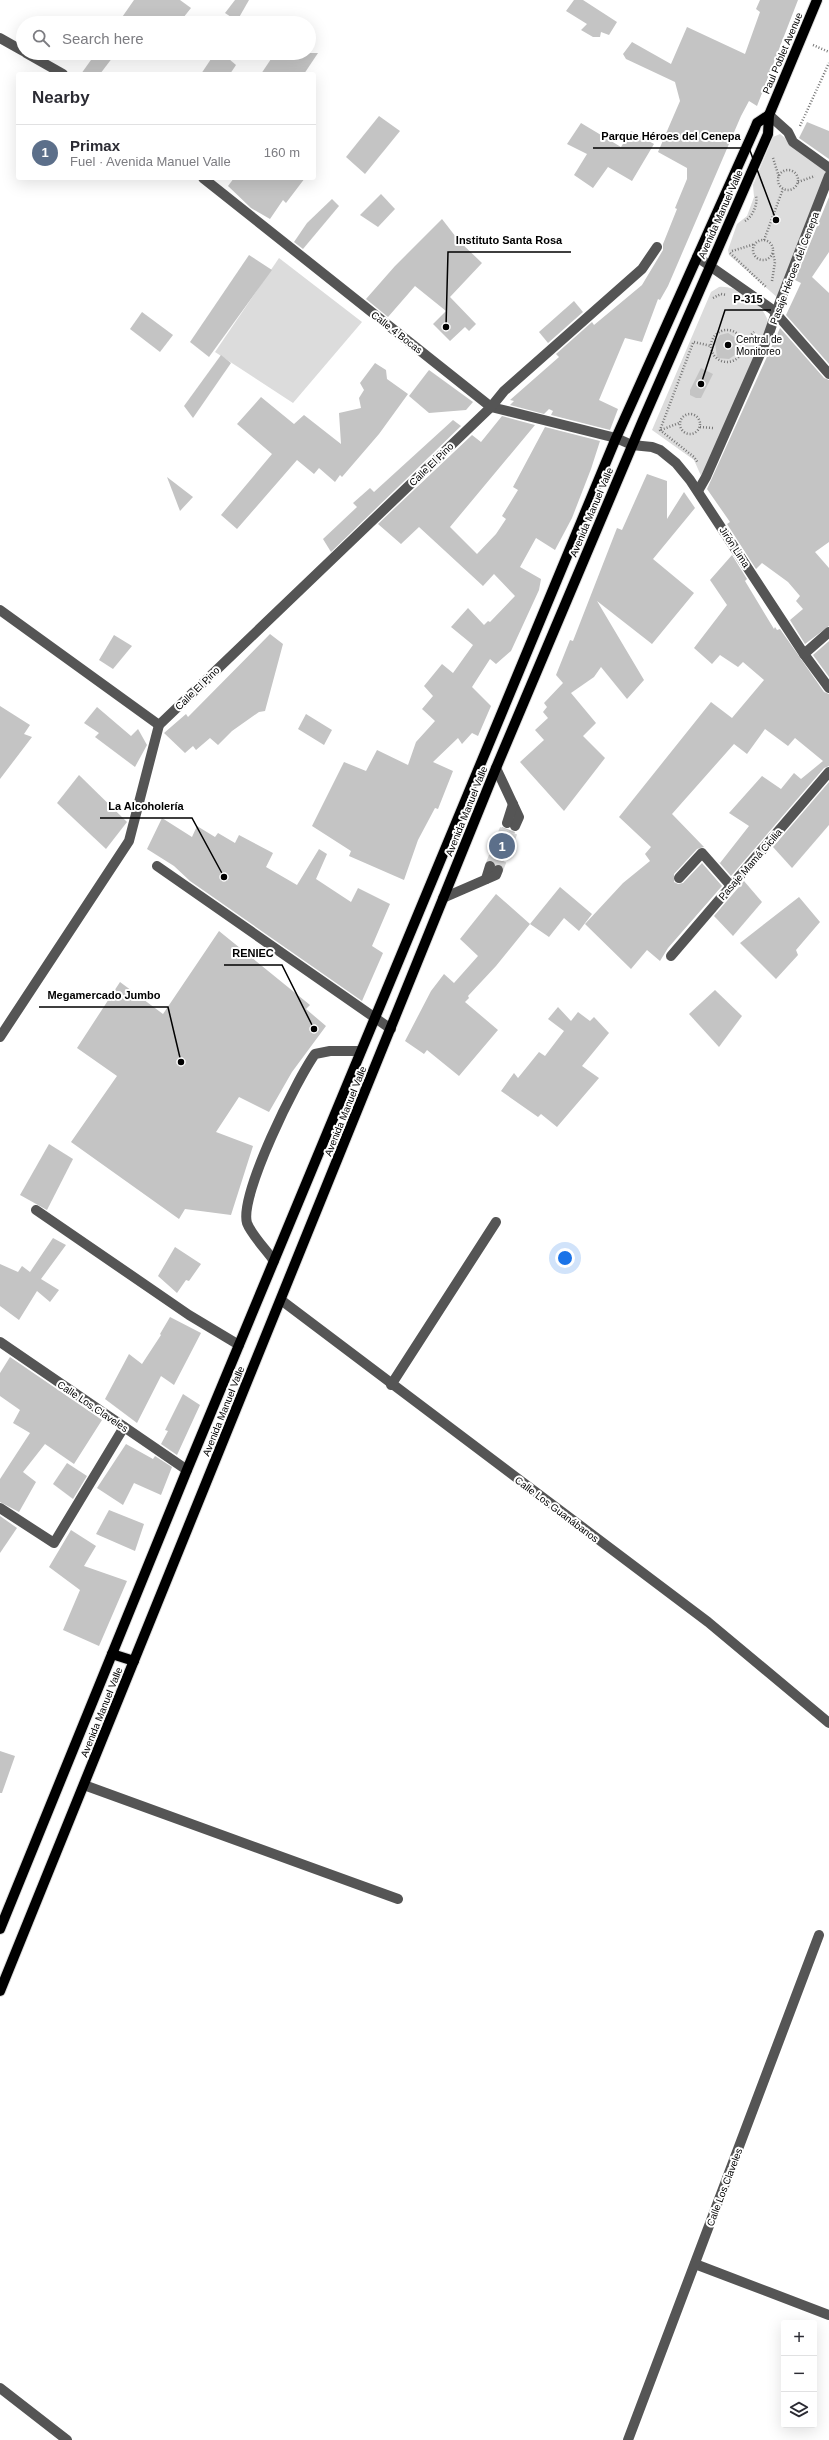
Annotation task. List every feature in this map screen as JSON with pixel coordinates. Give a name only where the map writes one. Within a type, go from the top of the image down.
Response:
[{"type":"main road","name":"Paul Poblet Avenue","points":[[769,115],[802,40],[817,0]]},
{"type":"main road","name":"Avenida Manuel Valle","points":[[0,1929],[360,1051],[616,438],[757,123],[769,115]]},
{"type":"main road","name":"Avenida Manuel Valle","points":[[0,1991],[496,768],[632,445],[768,134],[769,115]]},
{"type":"main road","points":[[112,1654],[134,1661]]},
{"type":"street","points":[[0,38],[16,47]]},
{"type":"street","points":[[38,60],[59,72]]},
{"type":"street","points":[[769,115],[788,132],[793,142],[829,168]]},
{"type":"street","name":"Pasaje Héroes del Cenepa","points":[[698,491],[706,477],[768,336],[829,176]]},
{"type":"street","name":"Calle 4 Bocas","points":[[206,180],[491,407],[616,438]]},
{"type":"street","name":"Calle El Pino","points":[[158,725],[491,407],[504,391],[642,269],[657,247]]},
{"type":"street","points":[[697,257],[776,314],[829,374]]},
{"type":"street","name":"Jirón Lima","points":[[616,438],[632,445],[652,447],[660,450],[676,463],[698,491],[804,654],[829,688]]},
{"type":"street","points":[[0,610],[158,725],[129,841],[0,1037]]},
{"type":"street","points":[[804,654],[829,632]]},
{"type":"street","points":[[496,768],[513,804],[511,825]]},
{"type":"street","name":"Pasaje Mamá Cicilia","points":[[671,956],[829,772]]},
{"type":"street","points":[[679,878],[702,853],[731,886]]},
{"type":"street","points":[[157,866],[391,1029]]},
{"type":"street","points":[[444,898],[496,875],[494,868]]},
{"type":"street","points":[[274,1261],[248,1224],[247,1216],[249,1199],[276,1128],[302,1072],[315,1054],[330,1050],[360,1051]]},
{"type":"street","points":[[36,1210],[189,1315],[239,1345]]},
{"type":"street","points":[[391,1385],[496,1222]]},
{"type":"street","name":"Calle Los Guanábanos","points":[[281,1300],[391,1385],[708,1622],[829,1723]]},
{"type":"street","name":"Calle Los Claveles","points":[[0,1342],[187,1470]]},
{"type":"street","points":[[0,1508],[54,1543],[124,1427]]},
{"type":"street","points":[[84,1785],[398,1899]]},
{"type":"street","name":"Calle Los Claveles","points":[[628,2440],[819,1934]]},
{"type":"street","points":[[695,2264],[829,2315]]},
{"type":"street","points":[[0,2388],[67,2440]]},
{"type":"path","points":[[802,40],[829,52]]},
{"type":"path","points":[[793,142],[829,63]]},
{"type":"path","points":[[771,151],[778,177],[778,184],[783,189],[793,190],[798,182],[818,174]]},
{"type":"path","points":[[778,177],[783,171],[793,171],[797,176],[798,182]]},
{"type":"path","points":[[730,253],[739,247],[764,240],[783,189]]},
{"type":"path","points":[[744,222],[750,218],[757,201],[756,190]]},
{"type":"path","points":[[730,247],[730,253],[769,290],[775,262],[772,245],[764,240]]},
{"type":"path","points":[[754,244],[753,254],[758,259],[767,259],[773,252]]},
{"type":"path","points":[[711,302],[714,296],[721,294],[732,296]]},
{"type":"path","points":[[723,330],[734,331],[743,343],[738,357],[729,362],[715,356],[711,346],[714,336],[723,330]]},
{"type":"path","points":[[660,430],[697,335]]},
{"type":"path","points":[[694,342],[711,346]]},
{"type":"path","points":[[660,430],[679,423],[682,417],[691,414],[697,417],[700,426],[696,432],[690,434],[683,432],[679,423]]},
{"type":"path","points":[[660,430],[694,457],[706,477]]},
{"type":"shaded area","points":[[780,134],[829,173],[779,299],[729,255],[728,250],[737,224],[747,216],[754,197],[753,185],[773,137]]},
{"type":"shaded area","points":[[279,258],[362,322],[293,403],[215,352]]},
{"type":"shaded area","points":[[719,287],[727,287],[735,290],[751,299],[764,312],[769,327],[702,478],[694,460],[652,430],[711,292]]},
{"type":"building","points":[[134,0],[180,0],[191,8],[185,16],[123,16]]},
{"type":"building","points":[[235,0],[249,0],[240,16],[230,16],[225,13]]},
{"type":"building","points":[[574,0],[583,0],[617,22],[609,35],[601,32],[600,37],[593,37],[581,30],[587,24],[566,11]]},
{"type":"building","points":[[760,0],[798,0],[757,106],[749,101],[741,116],[668,286],[660,300],[658,299],[642,342],[625,338],[599,400],[618,409],[610,430],[551,415],[553,411],[549,409],[544,414],[510,405],[514,401],[510,400],[559,357],[556,354],[592,322],[594,325],[642,285],[663,250],[663,244],[677,209],[675,208],[687,179],[687,168],[658,152],[680,101],[675,82],[626,59],[623,54],[632,42],[671,64],[687,27],[745,54],[760,12],[756,9]]},
{"type":"building","points":[[91,60],[111,60],[102,72],[82,72]]},
{"type":"building","points":[[210,60],[230,60],[236,65],[231,72],[202,72]]},
{"type":"building","points":[[270,60],[313,60],[305,72],[262,72]]},
{"type":"building","points":[[379,116],[400,131],[365,174],[346,157]]},
{"type":"building","points":[[807,122],[829,131],[829,159],[799,138]]},
{"type":"building","points":[[581,123],[621,147],[631,131],[654,144],[632,181],[608,167],[593,188],[574,175],[587,154],[567,144]]},
{"type":"building","points":[[232,180],[303,180],[286,203],[283,200],[270,219],[251,208],[228,186]]},
{"type":"building","points":[[381,194],[395,209],[378,227],[360,215]]},
{"type":"building","points":[[829,197],[829,252],[812,277],[829,293],[829,364],[786,315],[801,283],[795,280]]},
{"type":"building","points":[[332,199],[339,206],[303,249],[294,242],[307,223]]},
{"type":"building","points":[[442,219],[459,241],[482,263],[450,297],[476,324],[469,331],[465,327],[450,341],[433,324],[446,311],[415,286],[388,317],[366,299],[395,266]]},
{"type":"building","points":[[249,255],[272,270],[209,357],[190,342]]},
{"type":"building","points":[[574,301],[583,312],[548,343],[539,332]]},
{"type":"building","points":[[142,312],[173,335],[160,352],[130,329]]},
{"type":"building","points":[[780,328],[824,378],[829,380],[829,542],[815,552],[829,568],[829,626],[805,644],[790,620],[803,609],[796,601],[800,596],[788,582],[762,563],[756,569],[727,524],[730,522],[707,489]]},
{"type":"building","name":"Central de Monitoreo","points":[[728,333],[739,340],[739,352],[729,359],[717,358],[715,342],[720,335]]},
{"type":"building","points":[[221,355],[231,363],[193,418],[184,406]]},
{"type":"building","points":[[375,363],[386,370],[387,379],[408,394],[379,434],[342,477],[340,475],[335,482],[319,468],[314,474],[297,460],[237,529],[221,515],[272,454],[237,424],[261,397],[294,424],[304,415],[341,444],[339,413],[361,408],[359,398],[364,390],[360,383]]},
{"type":"building","points":[[701,368],[713,374],[701,398],[696,398],[690,395],[690,390]]},
{"type":"building","points":[[429,370],[473,402],[466,410],[429,413],[409,396]]},
{"type":"building","points":[[502,416],[535,425],[450,527],[477,554],[496,534],[506,519],[502,516],[518,490],[513,487],[545,427],[600,441],[572,518],[555,550],[536,538],[520,567],[541,579],[539,590],[511,651],[496,664],[490,659],[472,687],[491,706],[478,736],[472,733],[462,744],[458,738],[433,762],[453,771],[438,809],[435,808],[418,840],[404,880],[349,856],[351,851],[312,826],[344,762],[366,771],[377,750],[408,765],[416,742],[435,721],[422,709],[433,696],[424,686],[442,664],[453,673],[473,645],[451,627],[468,608],[484,625],[488,621],[490,622],[515,596],[494,574],[483,586],[419,527],[401,544],[378,524],[472,435],[481,442]]},
{"type":"building","points":[[453,420],[461,426],[331,552],[323,539],[357,507],[353,503],[370,488],[374,492]]},
{"type":"building","points":[[647,474],[667,481],[667,519],[684,492],[695,508],[653,559],[694,593],[652,644],[597,601],[644,680],[627,699],[601,667],[594,677],[571,693],[596,723],[583,736],[605,758],[564,811],[520,762],[544,740],[535,730],[548,718],[543,712],[547,707],[544,703],[563,683],[556,675],[570,640],[573,641],[617,528],[622,530]]},
{"type":"building","points":[[167,477],[193,497],[180,511]]},
{"type":"building","points":[[732,555],[747,579],[745,581],[774,629],[775,627],[777,630],[780,629],[824,692],[829,694],[829,766],[824,768],[731,876],[717,860],[720,863],[749,826],[729,813],[762,776],[781,789],[794,773],[801,779],[823,761],[795,738],[788,746],[765,729],[747,754],[734,744],[672,814],[704,847],[697,849],[674,874],[674,882],[678,884],[683,883],[702,863],[722,886],[668,948],[660,961],[647,950],[631,969],[585,924],[623,883],[650,861],[645,854],[651,847],[619,817],[711,702],[732,718],[764,680],[743,662],[738,667],[720,655],[712,664],[694,648],[727,605],[710,580]]},
{"type":"building","points":[[270,634],[283,644],[265,711],[259,712],[232,731],[218,745],[210,738],[196,750],[193,746],[185,753],[164,733],[186,714],[188,717]]},
{"type":"building","points":[[114,635],[132,646],[113,669],[99,660]]},
{"type":"building","points":[[829,641],[829,677],[813,655]]},
{"type":"building","points":[[0,706],[30,725],[24,734],[32,737],[0,779]]},
{"type":"building","points":[[97,707],[131,736],[138,729],[147,745],[135,767],[95,737],[99,733],[84,723]]},
{"type":"building","points":[[306,714],[332,730],[324,745],[298,729]]},
{"type":"building","points":[[79,775],[127,822],[106,849],[57,803]]},
{"type":"building","points":[[829,782],[829,825],[792,868],[773,847]]},
{"type":"building","points":[[162,818],[192,837],[197,826],[215,837],[218,833],[235,843],[239,835],[273,853],[266,867],[297,885],[319,849],[327,854],[316,879],[351,902],[358,888],[390,904],[372,946],[383,953],[362,1001],[190,881],[174,866],[147,849]]},
{"type":"building","points":[[502,827],[515,832],[502,865],[489,860]]},
{"type":"building","points":[[744,881],[762,902],[733,936],[714,916]]},
{"type":"building","points":[[560,887],[592,914],[579,931],[564,918],[549,937],[530,924]]},
{"type":"building","points":[[496,894],[530,924],[496,966],[468,996],[469,998],[465,1002],[498,1030],[459,1076],[427,1050],[424,1054],[405,1041],[431,991],[444,974],[454,983],[478,956],[460,939]]},
{"type":"building","points":[[799,897],[820,922],[796,950],[798,955],[776,979],[740,943]]},
{"type":"building","points":[[219,931],[310,1005],[306,1009],[326,1026],[292,1072],[269,1112],[239,1097],[216,1132],[253,1146],[231,1215],[185,1209],[179,1219],[71,1142],[117,1076],[77,1048],[120,982],[163,1014]]},
{"type":"building","points":[[715,990],[742,1016],[719,1047],[689,1014]]},
{"type":"building","points":[[558,1007],[571,1021],[578,1012],[590,1021],[594,1017],[609,1033],[582,1066],[599,1078],[557,1127],[541,1114],[538,1117],[501,1091],[514,1073],[518,1078],[539,1052],[545,1056],[564,1031],[548,1019]]},
{"type":"building","points":[[49,1144],[73,1159],[47,1210],[20,1195]]},
{"type":"building","points":[[53,1238],[66,1245],[41,1279],[59,1290],[50,1302],[37,1291],[19,1320],[0,1306],[0,1264],[18,1272],[22,1266],[30,1272]]},
{"type":"building","points":[[175,1247],[201,1264],[189,1281],[186,1280],[177,1293],[158,1276]]},
{"type":"building","points":[[170,1317],[201,1333],[174,1385],[161,1376],[137,1423],[105,1399],[129,1354],[142,1364],[161,1335],[160,1334]]},
{"type":"building","points":[[10,1357],[102,1420],[74,1464],[45,1444],[23,1472],[36,1482],[19,1512],[0,1502],[0,1479],[30,1433],[13,1423],[20,1410],[0,1396],[0,1373]]},
{"type":"building","points":[[183,1394],[200,1405],[177,1455],[161,1444],[168,1431],[165,1430]]},
{"type":"building","points":[[126,1444],[153,1459],[155,1456],[172,1467],[161,1495],[134,1483],[123,1505],[97,1488]]},
{"type":"building","points":[[67,1463],[87,1476],[73,1499],[53,1484]]},
{"type":"building","points":[[109,1510],[144,1524],[135,1551],[96,1534]]},
{"type":"building","points":[[0,1516],[17,1528],[0,1553]]},
{"type":"building","points":[[71,1530],[96,1546],[84,1566],[127,1581],[99,1646],[63,1630],[80,1590],[49,1567]]},
{"type":"building","points":[[0,1751],[15,1756],[2,1793],[0,1793]]},
{"type":"tunnel","points":[[490,866],[507,823]]},
{"type":"tunnel","points":[[498,870],[515,826]]},
{"type":"place","name":"Parque Héroes del Cenepa","points":[[776,220]]},
{"type":"place","name":"Instituto Santa Rosa","points":[[446,327]]},
{"type":"place","name":"Central de Monitoreo","points":[[728,345]]},
{"type":"place","name":"P-315","points":[[701,384]]},
{"type":"place","name":"Primax","points":[[502,846]]},
{"type":"place","name":"La Alcoholería","points":[[224,877]]},
{"type":"place","name":"RENIEC","points":[[314,1029]]},
{"type":"place","name":"Megamercado Jumbo","points":[[181,1062]]}]
